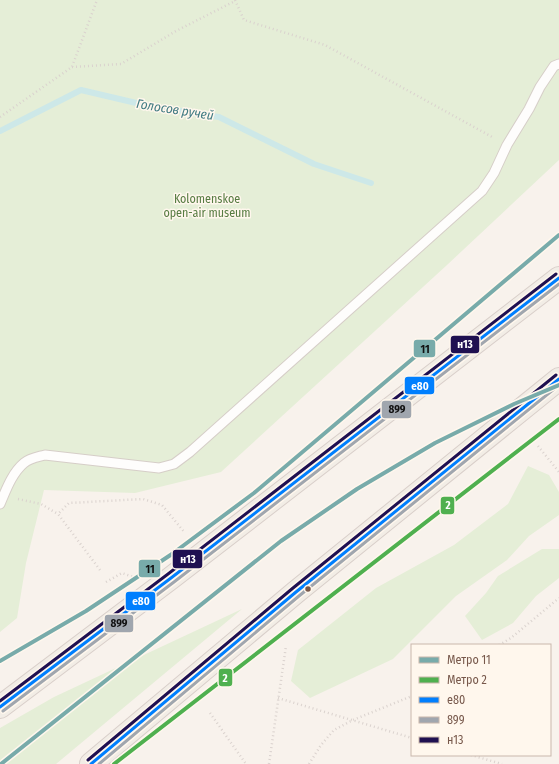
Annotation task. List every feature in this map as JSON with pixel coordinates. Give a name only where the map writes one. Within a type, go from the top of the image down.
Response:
[{"type":"main road","points":[[0,707],[171,578],[559,278]]},
{"type":"main road","points":[[91,764],[296,592],[559,379]]},
{"type":"lane","points":[[2,500],[12,477],[24,463],[32,458],[45,455],[159,468],[174,464],[190,452],[482,191],[494,173],[507,145],[530,109],[540,87],[554,66],[559,64]]},
{"type":"path","points":[[72,67],[97,0]]},
{"type":"path","points":[[0,117],[72,67],[121,64],[176,31],[235,0],[244,20],[325,45],[507,145]]},
{"type":"path","points":[[538,446],[559,472]]},
{"type":"path","points":[[58,514],[69,503],[143,499],[162,505],[185,533]]},
{"type":"path","points":[[2,500],[41,504],[58,514],[100,570]]},
{"type":"path","points":[[106,582],[122,573],[133,577]]},
{"type":"path","points":[[501,644],[512,638],[559,598]]},
{"type":"path","points":[[269,764],[286,646]]},
{"type":"path","points":[[309,764],[320,745],[334,730],[353,720],[411,696]]},
{"type":"path","points":[[278,698],[411,738]]},
{"type":"path","points":[[210,713],[246,764]]},
{"type":"path","points":[[474,756],[502,764]]},
{"type":"green space","name":"Kolomenskoe open-air museum","points":[[0,0],[559,0],[559,160],[221,472],[135,493],[44,490],[26,563],[17,618],[0,632]]},
{"type":"green space","points":[[528,466],[549,475],[559,492],[559,515],[529,536],[507,560],[456,596],[393,659],[310,698],[291,681],[298,650],[376,588],[454,545],[508,504]]},
{"type":"green space","points":[[542,549],[559,549],[559,578],[536,596],[513,623],[482,640],[465,616],[486,593],[498,576]]},
{"type":"green space","points":[[242,609],[56,764],[0,764],[0,728],[54,697]]},
{"type":"waterway","name":"Голосов ручей","points":[[0,131],[81,90],[149,106],[219,117],[314,164],[371,183]]},
{"type":"metro line","name":"11","points":[[0,661],[86,611],[172,554],[254,493],[559,235]]},
{"type":"metro line","name":"11","points":[[1,764],[281,541],[357,489],[435,443],[514,404],[559,385]]},
{"type":"metro line","name":"2","points":[[114,764],[559,419]]},
{"type":"transit line","name":"н13","points":[[0,701],[168,574],[556,274]]},
{"type":"transit line","name":"е80","points":[[0,707],[171,578],[559,278]]},
{"type":"transit line","name":"899","points":[[3,711],[174,582],[559,284]]},
{"type":"transit line","name":"н13","points":[[88,760],[293,588],[556,375]]},
{"type":"transit line","name":"е80","points":[[91,764],[296,592],[559,379]]},
{"type":"transit line","name":"899","points":[[99,764],[299,596],[559,385]]}]
